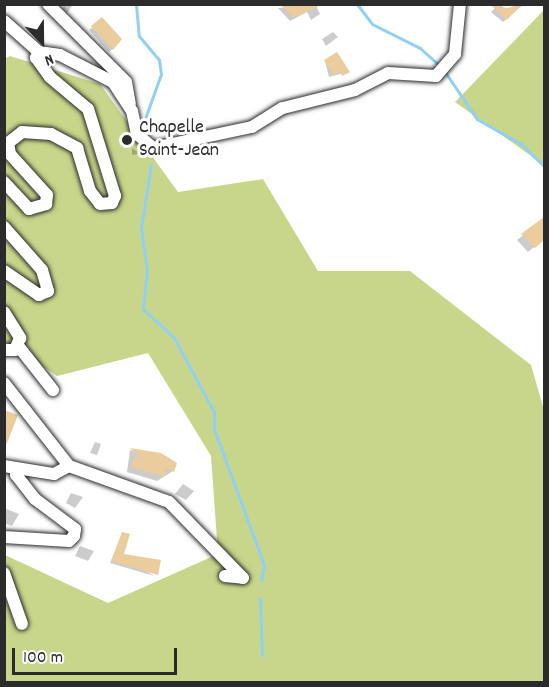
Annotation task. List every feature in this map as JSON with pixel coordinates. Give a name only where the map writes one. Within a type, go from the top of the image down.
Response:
[{"type":"street","points":[[48,4],[126,82],[137,134],[153,148],[166,148],[252,127],[283,108],[355,90],[388,73],[436,76],[455,54],[460,4]]},
{"type":"street","points":[[4,21],[39,51],[60,56],[112,82],[132,111]]},
{"type":"street","points":[[4,182],[29,209],[46,204],[47,195],[10,154],[8,143],[22,132],[51,134],[77,148],[90,191],[100,204],[112,203],[115,196],[88,109],[50,77],[36,58],[39,51]]},
{"type":"street","points":[[4,227],[42,270],[48,291],[39,295],[4,272]]},
{"type":"street","points":[[4,312],[16,330],[19,347],[53,390]]},
{"type":"street","points":[[4,350],[19,347]]},
{"type":"street","points":[[4,382],[69,466],[169,502],[243,578],[225,576]]},
{"type":"street","points":[[4,466],[54,474],[69,466]]},
{"type":"street","points":[[4,537],[69,541],[74,536],[75,529],[35,499],[16,475],[22,470]]},
{"type":"street","points":[[4,573],[22,624]]},
{"type":"green space","points":[[544,10],[544,165],[455,102]]},
{"type":"green space","points":[[10,56],[100,84],[178,192],[263,179],[318,271],[410,271],[531,365],[544,410],[544,682],[5,682],[5,555],[108,603],[218,554],[211,456],[148,353],[57,376],[5,341],[4,59]]},
{"type":"building","points":[[280,4],[323,4],[293,18]]},
{"type":"building","points":[[490,4],[507,8],[522,4],[507,20]]},
{"type":"building","points":[[102,17],[122,39],[113,50],[91,26]]},
{"type":"building","points":[[337,52],[350,72],[342,76],[340,71],[333,75],[324,60]]},
{"type":"building","points":[[544,217],[544,240],[535,248],[521,234]]},
{"type":"building","points":[[4,410],[18,415],[5,448],[4,448]]},
{"type":"building","points":[[130,448],[161,453],[177,463],[174,472],[166,469],[164,477],[131,467],[135,456],[142,459]]},
{"type":"building","points":[[122,532],[130,534],[124,554],[161,560],[158,575],[111,561]]},
{"type":"waterway","points":[[136,4],[139,36],[159,60],[161,74],[146,116],[149,130]]},
{"type":"waterway","points":[[357,4],[372,24],[420,48],[440,66]]},
{"type":"waterway","points":[[445,72],[477,119],[521,144],[544,166]]},
{"type":"waterway","points":[[151,164],[141,228],[147,270],[143,309],[174,338],[214,412],[214,429],[264,565],[261,581]]},
{"type":"waterway","points":[[260,598],[262,655]]},
{"type":"place","name":"Chapelle Saint-Jean","points":[[127,140]]}]
